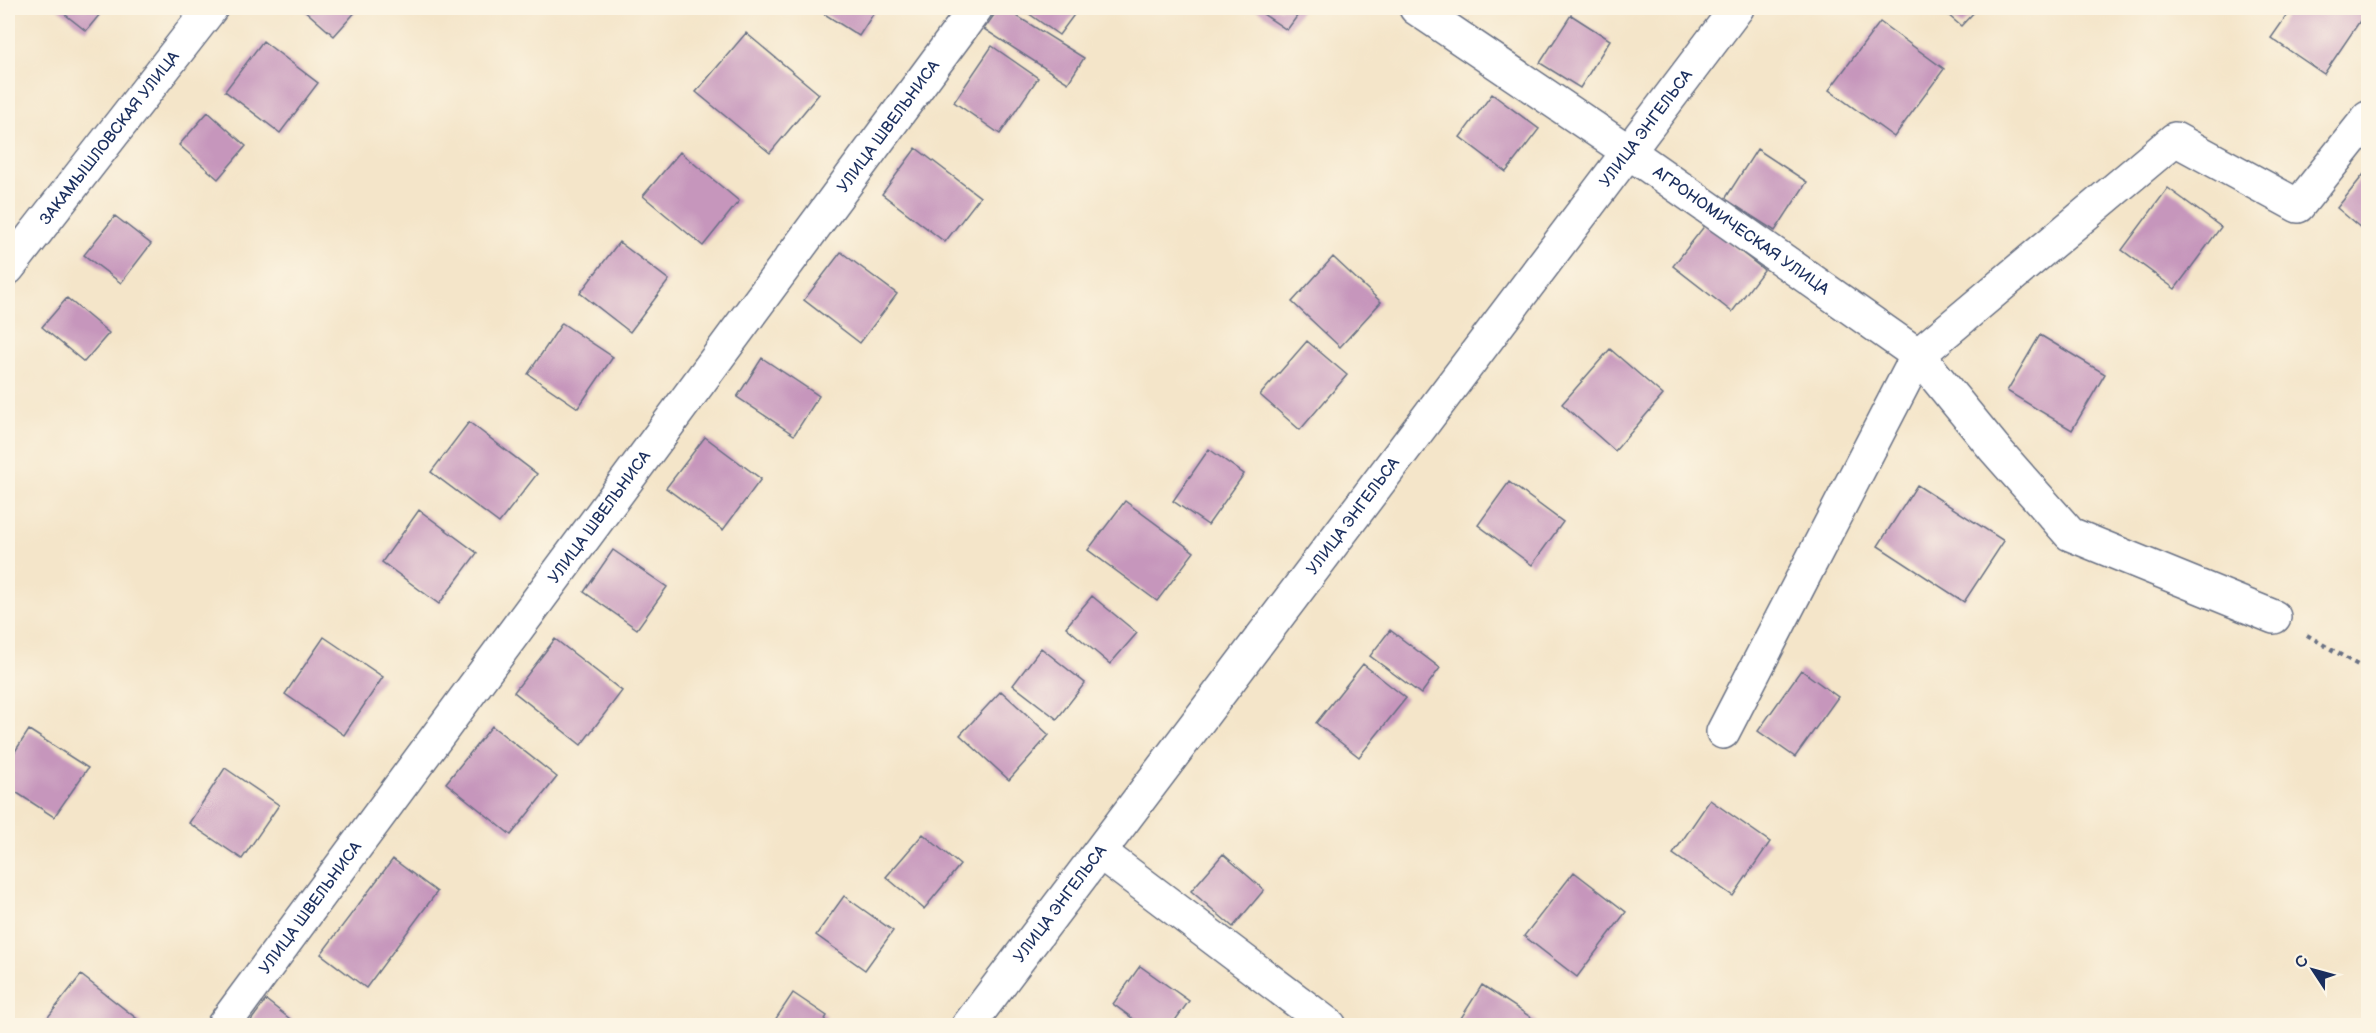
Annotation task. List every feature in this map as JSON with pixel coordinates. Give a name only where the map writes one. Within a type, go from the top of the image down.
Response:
[{"type":"street","name":"ЗАКАМЫШЛОВСКАЯ УЛИЦА","points":[[8,268],[211,8]]},
{"type":"street","name":"УЛИЦА ШВЕЛЬНИСА","points":[[223,1026],[976,8]]},
{"type":"street","name":"АГРОНОМИЧЕСКАЯ УЛИЦА","points":[[1416,8],[1629,152],[1918,355],[1994,448],[2070,534],[2274,616]]},
{"type":"street","name":"УЛИЦА ЭНГЕЛЬСА","points":[[968,1026],[1101,853],[1737,8]]},
{"type":"street","points":[[1723,732],[1918,355],[2175,139],[2298,206],[2368,118]]},
{"type":"street","points":[[1101,853],[1330,1026]]},
{"type":"path","points":[[2274,616],[2368,671]]},
{"type":"building","points":[[57,8],[105,8],[86,31]]},
{"type":"building","points":[[302,8],[359,8],[334,36]]},
{"type":"building","points":[[815,8],[877,8],[859,36]]},
{"type":"building","points":[[999,8],[1004,8],[1084,58],[1068,83],[984,29]]},
{"type":"building","points":[[1021,8],[1079,8],[1059,35]]},
{"type":"building","points":[[1254,8],[1303,8],[1287,30]]},
{"type":"building","points":[[1940,8],[1978,8],[1961,26]]},
{"type":"building","points":[[2292,8],[2368,9],[2324,74],[2271,38]]},
{"type":"building","points":[[1571,15],[1610,40],[1580,88],[1540,63]]},
{"type":"building","points":[[1880,22],[1944,69],[1894,137],[1829,90]]},
{"type":"building","points":[[746,33],[819,94],[770,153],[696,92]]},
{"type":"building","points":[[263,41],[318,83],[280,133],[225,91]]},
{"type":"building","points":[[992,46],[1038,78],[1000,134],[954,102]]},
{"type":"building","points":[[1492,94],[1539,129],[1506,172],[1460,137]]},
{"type":"building","points":[[208,112],[246,146],[218,179],[179,145]]},
{"type":"building","points":[[8,127],[15,133],[8,143]]},
{"type":"building","points":[[916,148],[980,197],[945,242],[882,194]]},
{"type":"building","points":[[1757,149],[1807,182],[1775,231],[1725,199]]},
{"type":"building","points":[[680,152],[739,201],[703,246],[643,196]]},
{"type":"building","points":[[2368,169],[2368,234],[2337,208]]},
{"type":"building","points":[[2168,188],[2221,227],[2175,289],[2122,250]]},
{"type":"building","points":[[115,216],[151,244],[121,283],[84,255]]},
{"type":"building","points":[[1706,224],[1764,270],[1732,312],[1673,266]]},
{"type":"building","points":[[619,242],[669,280],[630,332],[580,293]]},
{"type":"building","points":[[841,252],[897,294],[860,343],[804,300]]},
{"type":"building","points":[[1333,257],[1381,302],[1340,347],[1292,302]]},
{"type":"building","points":[[67,298],[109,333],[84,362],[42,327]]},
{"type":"building","points":[[562,323],[613,357],[578,408],[528,374]]},
{"type":"building","points":[[2040,335],[2105,374],[2072,430],[2007,391]]},
{"type":"building","points":[[1307,341],[1347,375],[1300,430],[1260,395]]},
{"type":"building","points":[[1610,349],[1663,395],[1615,451],[1562,404]]},
{"type":"building","points":[[762,358],[819,396],[794,435],[737,397]]},
{"type":"building","points":[[469,422],[537,474],[499,523],[431,472]]},
{"type":"building","points":[[705,437],[761,479],[723,530],[666,488]]},
{"type":"building","points":[[1209,449],[1244,474],[1208,525],[1173,501]]},
{"type":"building","points":[[1509,482],[1563,522],[1532,565],[1478,525]]},
{"type":"building","points":[[1917,485],[2004,541],[1964,602],[1878,546]]},
{"type":"building","points":[[1125,501],[1194,552],[1157,601],[1088,550]]},
{"type":"building","points":[[419,510],[477,553],[439,604],[382,562]]},
{"type":"building","points":[[613,550],[667,587],[637,629],[584,592]]},
{"type":"building","points":[[1092,596],[1137,633],[1110,664],[1066,627]]},
{"type":"building","points":[[1390,630],[1440,668],[1421,694],[1370,656]]},
{"type":"building","points":[[324,637],[383,677],[344,735],[285,694]]},
{"type":"building","points":[[555,639],[622,691],[581,745],[514,692]]},
{"type":"building","points":[[1041,648],[1085,683],[1057,719],[1013,685]]},
{"type":"building","points":[[1363,664],[1406,698],[1359,757],[1316,723]]},
{"type":"building","points":[[1801,670],[1838,697],[1795,757],[1758,731]]},
{"type":"building","points":[[1001,691],[1049,735],[1009,780],[960,735]]},
{"type":"building","points":[[492,726],[557,777],[511,835],[446,783]]},
{"type":"building","points":[[29,730],[88,768],[54,817],[8,787],[8,762]]},
{"type":"building","points":[[225,768],[279,805],[242,859],[189,823]]},
{"type":"building","points":[[1710,800],[1770,842],[1733,896],[1673,854]]},
{"type":"building","points":[[923,834],[960,865],[924,909],[886,877]]},
{"type":"building","points":[[1223,854],[1264,890],[1233,927],[1191,891]]},
{"type":"building","points":[[393,859],[437,892],[366,988],[321,954]]},
{"type":"building","points":[[1574,872],[1626,912],[1577,977],[1524,936]]},
{"type":"building","points":[[844,896],[893,931],[865,970],[816,935]]},
{"type":"building","points":[[1140,966],[1189,1001],[1171,1026],[1143,1026],[1113,1004]]},
{"type":"building","points":[[81,975],[141,1022],[138,1026],[41,1026]]},
{"type":"building","points":[[1482,985],[1538,1022],[1536,1026],[1456,1026]]},
{"type":"building","points":[[793,993],[827,1016],[821,1026],[771,1026]]},
{"type":"building","points":[[266,1000],[299,1026],[247,1026]]}]
